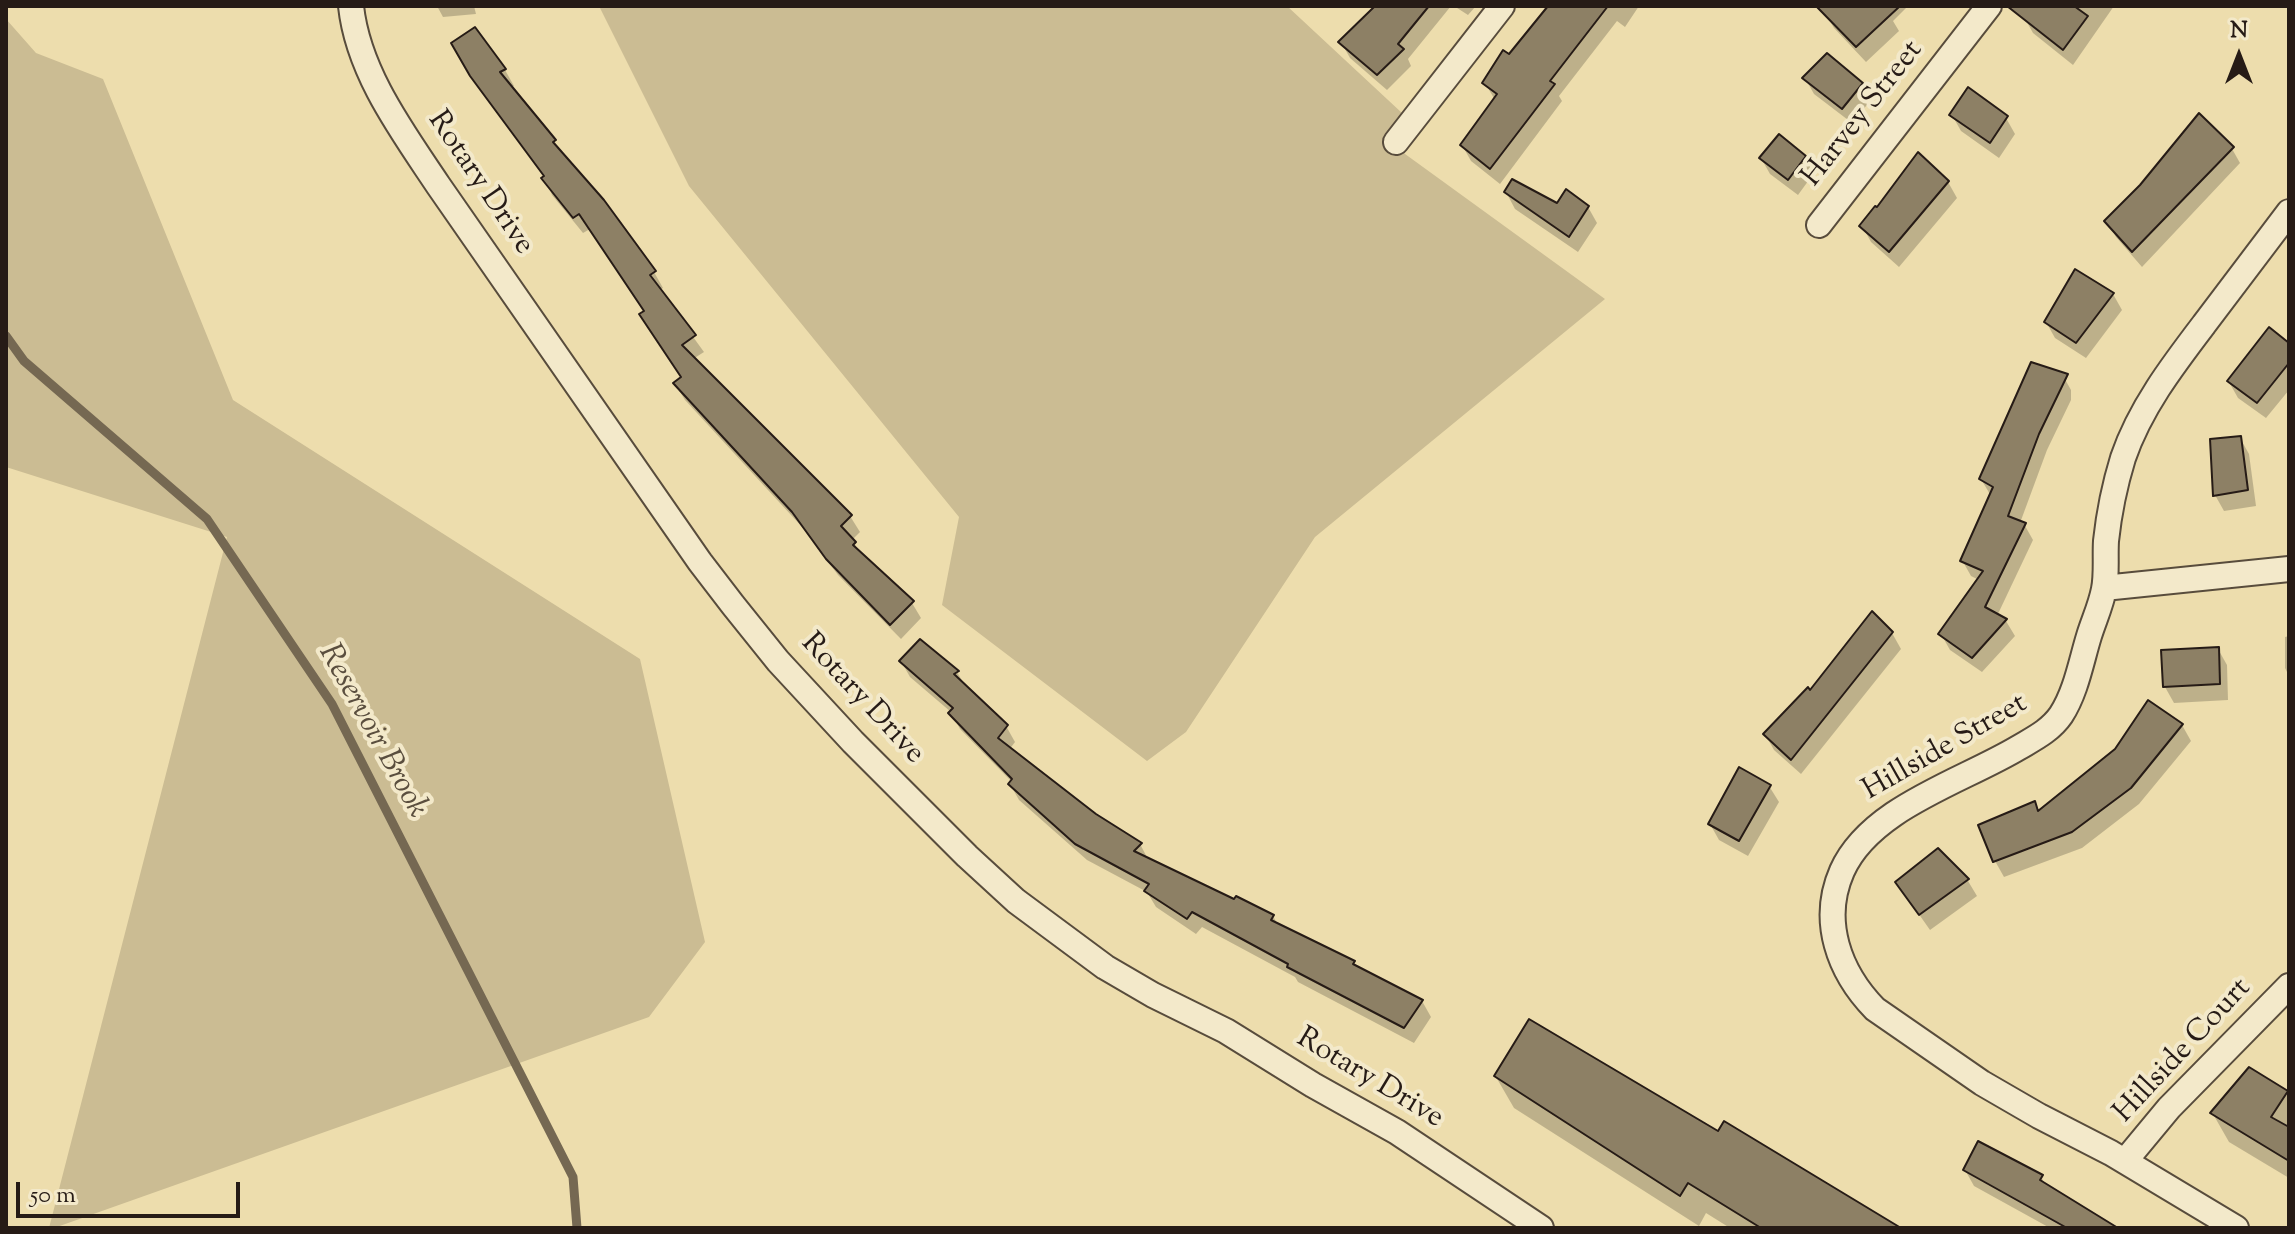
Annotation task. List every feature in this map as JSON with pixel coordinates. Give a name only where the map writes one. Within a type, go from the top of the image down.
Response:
[{"type":"street","name":"Rotary Drive","points":[[351,6],[353,25],[367,64],[388,106],[438,185],[700,562],[778,661],[853,742],[1016,901],[1105,967],[1226,1031],[1397,1132],[1541,1228]]},
{"type":"street","points":[[1396,142],[1502,6]]},
{"type":"street","name":"Harvey Street","points":[[1819,225],[1989,6]]},
{"type":"street","name":"Hillside Street","points":[[2236,1228],[2125,1161],[1982,1083],[1875,1009],[1861,995],[1842,964],[1833,920],[1843,869],[1870,830],[1892,814],[2050,729],[2059,717],[2073,690],[2104,588],[2113,498],[2122,460],[2139,418],[2173,367],[2289,212]]},
{"type":"street","points":[[2104,588],[2289,569]]},
{"type":"street","name":"Hillside Court","points":[[2125,1161],[2169,1108],[2289,986]]},
{"type":"shaded area","points":[[599,6],[1287,6],[1402,113],[1383,138],[1605,299],[1315,537],[1186,732],[1147,761],[942,605],[959,517],[689,186]]},
{"type":"shaded area","points":[[6,19],[36,53],[103,79],[233,400],[640,659],[705,942],[649,1017],[54,1228],[49,1228],[227,537],[6,467]]},
{"type":"building","points":[[1375,6],[1429,6],[1398,44],[1404,49],[1377,75],[1338,42]]},
{"type":"building","points":[[1548,6],[1608,6],[1550,81],[1555,84],[1490,169],[1460,145],[1497,94],[1482,83],[1503,50],[1509,54]]},
{"type":"building","points":[[1816,6],[1900,6],[1856,47]]},
{"type":"building","points":[[2007,6],[2074,6],[2088,16],[2063,50]]},
{"type":"building","points":[[475,27],[506,69],[500,72],[556,140],[553,142],[604,200],[656,271],[650,275],[696,335],[682,345],[852,515],[841,526],[856,542],[853,545],[914,601],[890,625],[826,559],[792,512],[673,383],[681,377],[639,314],[644,311],[579,214],[573,218],[541,178],[544,176],[470,76],[451,43]]},
{"type":"building","points":[[1827,53],[1863,83],[1842,109],[1802,78]]},
{"type":"building","points":[[1968,87],[2008,116],[1990,143],[1949,115]]},
{"type":"building","points":[[2199,113],[2234,147],[2132,252],[2104,221],[2140,185]]},
{"type":"building","points":[[1779,134],[1806,156],[1788,180],[1759,158]]},
{"type":"building","points":[[1918,152],[1949,181],[1889,252],[1859,226]]},
{"type":"building","points":[[1512,179],[1557,203],[1566,189],[1589,206],[1569,237],[1504,192]]},
{"type":"building","points":[[2075,269],[2114,293],[2076,343],[2044,322]]},
{"type":"building","points":[[2269,327],[2289,343],[2289,363],[2257,403],[2227,381]]},
{"type":"building","points":[[2031,362],[2068,374],[2039,434],[2008,516],[2026,523],[1985,607],[2007,619],[1972,658],[1938,634],[1983,571],[1960,561],[1993,487],[1979,479]]},
{"type":"building","points":[[2241,436],[2248,490],[2213,496],[2210,439]]},
{"type":"building","points":[[1872,611],[1893,632],[1791,760],[1763,734],[1808,687],[1810,690]]},
{"type":"building","points":[[920,639],[959,671],[954,674],[1008,725],[998,738],[1096,814],[1142,843],[1134,851],[1274,915],[1271,920],[1355,961],[1353,964],[1423,1000],[1404,1028],[1287,967],[1288,964],[1192,912],[1187,919],[1144,891],[1149,884],[1075,844],[1008,784],[1012,779],[948,713],[953,708],[899,661]]},
{"type":"building","points":[[2219,647],[2220,684],[2163,687],[2161,650]]},
{"type":"building","points":[[2148,700],[2183,724],[2131,788],[2072,832],[1993,862],[1978,825],[2035,801],[2038,811],[2115,749]]},
{"type":"building","points":[[1739,767],[1771,785],[1739,841],[1708,824]]},
{"type":"building","points":[[1938,848],[1969,879],[1919,915],[1895,882]]},
{"type":"building","points":[[1529,1019],[1718,1131],[1724,1121],[1901,1228],[1761,1228],[1688,1183],[1680,1196],[1494,1076]]},
{"type":"building","points":[[2249,1067],[2288,1091],[2271,1117],[2289,1127],[2289,1161],[2210,1113]]},
{"type":"building","points":[[1978,1141],[2043,1175],[2040,1180],[2118,1228],[2067,1228],[1963,1170]]},
{"type":"waterway","name":"Reservoir Brook","points":[[6,336],[24,361],[207,519],[332,704],[573,1177],[577,1228]]}]
